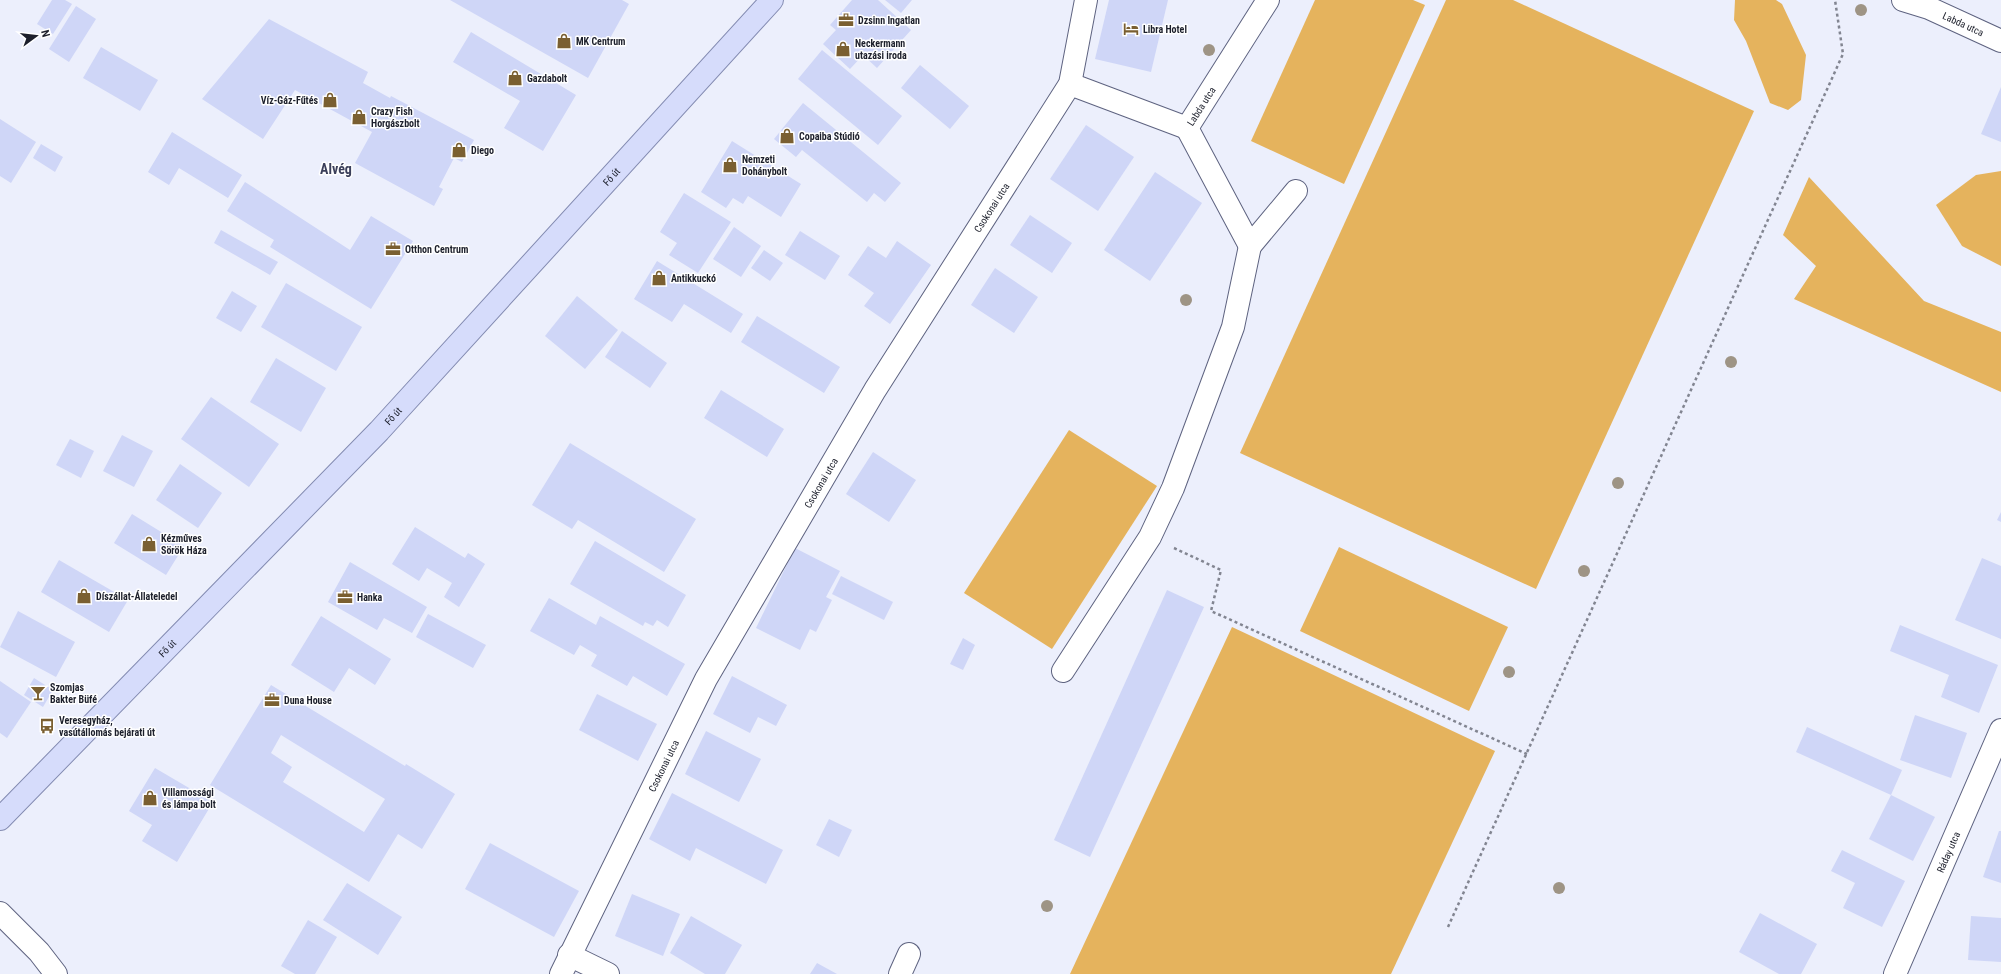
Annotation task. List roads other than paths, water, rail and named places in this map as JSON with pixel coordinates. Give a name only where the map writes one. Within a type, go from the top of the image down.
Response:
[{"type":"main road","name":"Fő út","points":[[0,819],[379,431],[772,0]]},
{"type":"street","name":"Csokonai utca","points":[[565,965],[706,679],[875,390],[1070,84],[1086,0]]},
{"type":"street","name":"Labda utca","points":[[1070,84],[1187,128],[1268,0]]},
{"type":"street","name":"Labda utca","points":[[1903,0],[1929,8],[2001,41]]},
{"type":"street","points":[[1187,128],[1250,246]]},
{"type":"street","points":[[1062,671],[1150,537],[1173,488],[1234,326],[1250,246],[1296,191]]},
{"type":"street","name":"Ráday utca","points":[[1895,974],[2001,730]]},
{"type":"street","points":[[0,913],[39,952],[56,974]]},
{"type":"street","points":[[900,974],[909,954]]},
{"type":"street","points":[[565,965],[608,974]]},
{"type":"place","name":"Dzsinn Ingatlan","points":[[846,20]]},
{"type":"place","name":"Libra Hotel","points":[[1131,29]]},
{"type":"place","name":"MK Centrum","points":[[564,41]]},
{"type":"place","name":"Neckermann utazási iroda","points":[[843,49]]},
{"type":"place","name":"Gazdabolt","points":[[515,78]]},
{"type":"place","name":"Víz-Gáz-Fűtés","points":[[330,100]]},
{"type":"place","name":"Crazy Fish Horgászbolt","points":[[359,117]]},
{"type":"place","name":"Copaiba Stúdió","points":[[787,136]]},
{"type":"place","name":"Diego","points":[[459,150]]},
{"type":"place","name":"Nemzeti Dohánybolt","points":[[730,165]]},
{"type":"place","name":"Otthon Centrum","points":[[393,249]]},
{"type":"place","name":"Antikkuckó","points":[[659,278]]},
{"type":"place","name":"Kézműves Sörök Háza","points":[[149,544]]},
{"type":"place","name":"Díszállat-Állateledel","points":[[84,596]]},
{"type":"place","name":"Hanka","points":[[345,597]]},
{"type":"place","name":"Szomjas Bakter Büfé","points":[[38,693]]},
{"type":"place","name":"Duna House","points":[[272,700]]},
{"type":"place","name":"Veresegyház, vasútállomás bejárati út","points":[[47,726]]},
{"type":"place","name":"Villamossági és lámpa bolt","points":[[150,798]]},
{"type":"district","name":"Alvég","points":[[336,169]]}]
